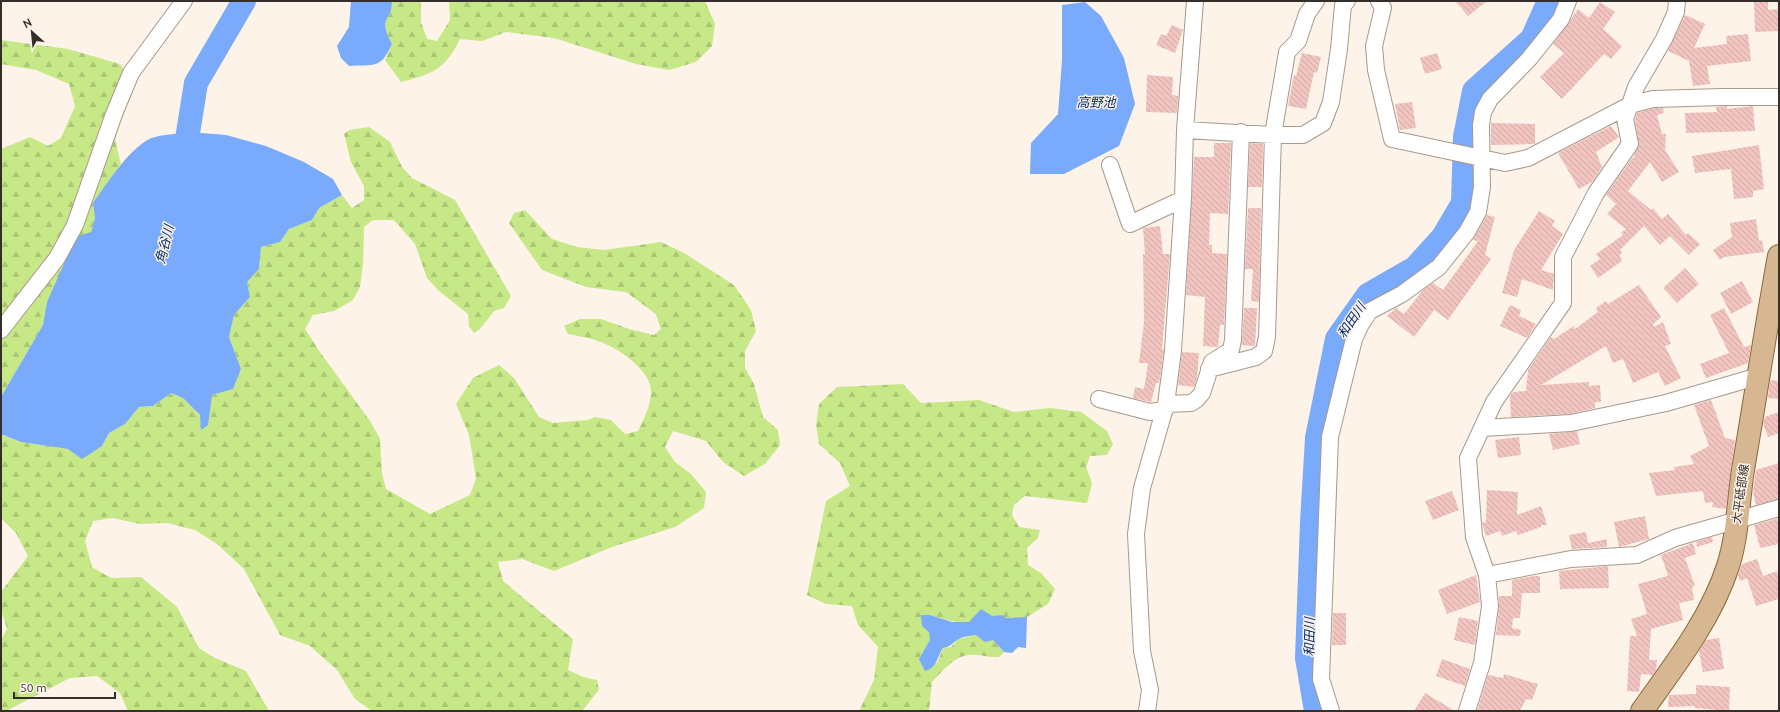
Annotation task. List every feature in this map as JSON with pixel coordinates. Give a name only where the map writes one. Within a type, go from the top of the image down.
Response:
[{"type":"main road","name":"大平砥部線","points":[[1642,711],[1676,663],[1710,608],[1728,565],[1733,545],[1779,256]]},
{"type":"street","points":[[1,330],[57,258],[75,225],[114,114],[131,73],[184,1]]},
{"type":"street","points":[[1147,711],[1150,690],[1142,651],[1136,534],[1142,488],[1166,407],[1173,351],[1183,199],[1185,130],[1195,1]]},
{"type":"street","points":[[1209,369],[1256,357],[1264,351],[1267,338],[1273,135],[1288,52],[1298,41],[1307,14],[1316,1]]},
{"type":"street","points":[[1185,130],[1273,135],[1303,135],[1323,123],[1331,102],[1339,49],[1343,5],[1347,1]]},
{"type":"street","points":[[1379,1],[1383,8],[1374,46],[1376,70],[1392,138],[1505,163],[1528,158],[1630,105],[1653,99],[1722,97],[1779,98]]},
{"type":"street","points":[[1330,711],[1321,679],[1330,437],[1354,339],[1361,324],[1370,311],[1402,294],[1439,267],[1467,232],[1478,212],[1482,187],[1477,158],[1483,112],[1490,99],[1529,59],[1561,19],[1568,1]]},
{"type":"street","points":[[1467,711],[1482,663],[1490,606],[1487,575],[1474,537],[1468,458],[1494,402],[1563,303],[1563,257],[1596,193],[1630,144],[1625,119],[1636,87],[1664,39],[1676,12],[1677,1]]},
{"type":"street","points":[[1099,399],[1150,412],[1166,407],[1191,403],[1202,393],[1212,362],[1230,350],[1233,340],[1241,132]]},
{"type":"street","points":[[1110,165],[1130,224],[1183,199]]},
{"type":"street","points":[[1482,428],[1571,422],[1666,403],[1759,376]]},
{"type":"street","points":[[1487,575],[1571,559],[1637,555],[1675,538],[1779,508]]},
{"type":"green space","points":[[392,1],[421,1],[421,22],[427,39],[437,41],[450,20],[449,1],[705,1],[715,24],[712,46],[696,62],[669,70],[636,64],[554,38],[506,32],[482,41],[460,39],[449,58],[443,64],[429,73],[401,82],[385,60],[392,44],[385,24],[390,13]]},
{"type":"green space","points":[[1,40],[68,49],[120,64],[133,85],[115,140],[121,164],[93,203],[95,218],[91,232],[47,302],[43,325],[1,397],[1,149],[30,137],[48,146],[61,138],[75,106],[69,84],[36,70],[1,64]]},
{"type":"green space","points":[[369,127],[390,142],[402,167],[412,178],[455,200],[511,296],[504,308],[494,311],[480,329],[474,333],[469,326],[468,314],[439,291],[427,278],[415,244],[394,220],[373,220],[364,227],[363,264],[360,287],[353,300],[334,311],[313,315],[305,329],[370,421],[380,439],[382,473],[386,489],[430,514],[470,495],[476,478],[469,435],[456,404],[473,378],[499,365],[514,378],[539,417],[553,423],[588,420],[595,417],[611,420],[625,434],[638,431],[647,412],[651,396],[649,383],[645,374],[630,359],[612,347],[588,338],[568,334],[564,326],[580,319],[601,319],[629,329],[654,335],[661,329],[656,314],[626,292],[586,287],[542,270],[509,223],[514,213],[525,210],[552,239],[577,247],[604,250],[661,242],[684,253],[734,285],[751,310],[756,331],[745,351],[745,368],[754,384],[763,417],[778,430],[780,445],[765,464],[744,476],[723,462],[706,441],[673,431],[665,447],[675,462],[691,474],[706,492],[704,508],[675,527],[612,547],[554,571],[522,559],[498,562],[503,581],[573,639],[568,670],[583,677],[597,680],[599,690],[582,711],[372,711],[355,699],[337,670],[310,646],[280,635],[244,569],[217,544],[195,530],[167,523],[140,524],[113,518],[93,521],[85,541],[92,567],[111,578],[141,577],[177,607],[199,648],[213,657],[246,671],[269,711],[128,711],[120,693],[97,676],[70,678],[6,711],[1,711],[1,640],[7,629],[1,610],[1,592],[28,556],[16,533],[1,518],[1,434],[21,442],[68,449],[102,446],[109,433],[125,424],[139,407],[153,406],[171,393],[183,398],[200,415],[212,395],[233,389],[241,369],[229,337],[234,315],[250,297],[247,282],[259,269],[261,247],[280,242],[289,229],[312,220],[319,208],[342,195],[352,208],[364,200],[364,186],[351,162],[344,134],[349,130]]},
{"type":"green space","points":[[903,384],[921,403],[979,400],[1014,412],[1050,408],[1081,412],[1107,431],[1113,444],[1107,455],[1090,456],[1086,467],[1092,483],[1087,503],[1025,496],[1014,505],[1012,515],[1019,527],[1040,530],[1038,538],[1027,548],[1028,565],[1041,573],[1055,589],[1048,604],[1027,617],[1006,619],[1002,615],[971,622],[961,622],[950,621],[930,615],[930,640],[919,659],[937,663],[943,648],[951,647],[958,639],[976,635],[993,640],[1004,652],[999,657],[974,655],[964,656],[954,661],[932,682],[929,711],[859,711],[874,680],[878,647],[858,625],[852,606],[826,604],[807,595],[826,501],[850,486],[840,463],[819,444],[816,425],[819,404],[837,387]]},
{"type":"water","points":[[351,1],[392,1],[390,13],[385,24],[392,44],[384,58],[376,64],[349,66],[341,58],[337,46],[349,27]]},
{"type":"water","name":"高野池","points":[[1085,2],[1101,16],[1124,58],[1135,104],[1119,146],[1064,174],[1030,174],[1031,143],[1058,114],[1062,60],[1062,5]]},
{"type":"water","points":[[189,132],[226,135],[266,146],[304,162],[333,179],[342,195],[319,208],[312,220],[289,229],[280,242],[261,247],[259,269],[247,282],[250,297],[234,315],[229,337],[241,369],[233,389],[212,395],[208,425],[201,430],[200,415],[183,398],[171,393],[153,406],[139,407],[125,424],[109,433],[102,446],[82,459],[68,449],[21,442],[1,434],[1,397],[43,325],[47,302],[76,237],[91,232],[95,218],[93,203],[129,155],[138,147],[155,137]]},
{"type":"water","points":[[981,609],[992,616],[1002,615],[1006,618],[1027,617],[1026,648],[1018,647],[1012,653],[1004,652],[993,640],[985,642],[976,635],[965,637],[943,648],[934,665],[929,670],[925,671],[919,659],[930,640],[929,632],[922,626],[921,615],[930,615],[952,622],[969,622]]},
{"type":"building","points":[[1455,1],[1487,1],[1468,16]]},
{"type":"building","points":[[1754,1],[1768,1],[1768,10],[1779,9],[1779,31],[1755,32]]},
{"type":"building","points":[[1600,2],[1615,12],[1603,29],[1622,46],[1611,59],[1604,54],[1562,99],[1540,77],[1564,53],[1553,44],[1578,9],[1589,18]]},
{"type":"building","points":[[1685,15],[1705,24],[1694,48],[1727,44],[1726,36],[1748,34],[1751,61],[1707,66],[1710,84],[1693,86],[1689,61],[1668,51]]},
{"type":"building","points":[[1172,25],[1183,30],[1175,53],[1156,45],[1161,34],[1166,36]]},
{"type":"building","points":[[1302,53],[1321,57],[1317,73],[1314,72],[1306,109],[1288,106],[1294,75],[1296,76]]},
{"type":"building","points":[[1437,53],[1442,69],[1425,74],[1420,58]]},
{"type":"building","points":[[1147,75],[1173,77],[1172,95],[1178,96],[1177,113],[1146,112]]},
{"type":"building","points":[[1412,102],[1416,128],[1400,130],[1395,104]]},
{"type":"building","points":[[1727,106],[1727,109],[1753,106],[1755,131],[1686,133],[1685,113],[1717,112],[1716,107]]},
{"type":"building","points":[[1654,108],[1663,108],[1664,113],[1657,115],[1662,134],[1666,134],[1665,150],[1679,172],[1662,182],[1650,162],[1628,191],[1651,210],[1653,208],[1662,219],[1668,214],[1686,235],[1688,233],[1700,244],[1689,255],[1670,236],[1660,245],[1644,226],[1620,250],[1622,253],[1619,255],[1622,261],[1598,278],[1590,266],[1600,259],[1596,254],[1623,235],[1621,233],[1626,229],[1607,214],[1616,204],[1606,195],[1633,157],[1634,159],[1634,155],[1639,146],[1635,120],[1637,113]]},
{"type":"building","points":[[1491,123],[1535,124],[1535,144],[1491,145]]},
{"type":"building","points":[[1611,126],[1619,137],[1596,152],[1602,167],[1592,182],[1579,189],[1558,153]]},
{"type":"building","points":[[1214,143],[1231,143],[1228,214],[1210,213],[1209,245],[1212,245],[1212,253],[1227,254],[1224,325],[1220,325],[1218,347],[1203,346],[1205,297],[1186,295],[1194,157],[1214,157]]},
{"type":"building","points":[[1250,143],[1263,144],[1262,187],[1248,187]]},
{"type":"building","points":[[1759,145],[1764,189],[1753,191],[1753,197],[1734,199],[1731,169],[1695,173],[1692,156]]},
{"type":"building","points":[[1248,208],[1261,208],[1259,302],[1251,301],[1253,269],[1245,269]]},
{"type":"building","points":[[1539,211],[1555,221],[1552,226],[1563,234],[1541,270],[1554,274],[1553,290],[1522,279],[1517,297],[1502,293],[1514,250]]},
{"type":"building","points":[[1487,215],[1495,217],[1485,255],[1491,259],[1448,320],[1434,310],[1414,337],[1387,316],[1396,308],[1404,314],[1423,290],[1433,283],[1443,290],[1478,241],[1473,240]]},
{"type":"building","points":[[1756,219],[1759,241],[1762,240],[1764,252],[1724,257],[1720,260],[1713,250],[1732,237],[1730,223]]},
{"type":"building","points":[[1160,226],[1163,254],[1170,254],[1162,349],[1164,350],[1159,383],[1156,383],[1151,402],[1133,398],[1135,387],[1144,389],[1148,363],[1139,363],[1144,322],[1143,254],[1145,254],[1143,228]]},
{"type":"building","points":[[1685,268],[1699,284],[1677,303],[1663,288]]},
{"type":"building","points":[[1742,281],[1753,302],[1731,314],[1720,293]]},
{"type":"building","points":[[1639,285],[1661,317],[1653,324],[1654,327],[1663,322],[1671,344],[1665,346],[1681,378],[1665,386],[1658,372],[1633,383],[1623,359],[1613,363],[1606,346],[1541,385],[1589,382],[1589,386],[1600,385],[1601,402],[1595,402],[1595,408],[1570,414],[1511,417],[1510,396],[1513,392],[1526,391],[1528,370],[1551,337],[1554,339],[1574,326],[1575,329],[1598,312],[1596,308],[1606,301],[1608,304]]},
{"type":"building","points":[[1510,305],[1521,310],[1519,316],[1536,324],[1527,338],[1500,326]]},
{"type":"building","points":[[1244,308],[1257,308],[1255,346],[1242,345]]},
{"type":"building","points":[[1724,308],[1744,347],[1751,345],[1748,363],[1706,378],[1700,364],[1729,353],[1710,315]]},
{"type":"building","points":[[1182,352],[1199,353],[1197,378],[1194,387],[1178,385]]},
{"type":"building","points":[[1770,380],[1779,381],[1778,399],[1768,398]]},
{"type":"building","points":[[1711,400],[1725,438],[1735,440],[1726,509],[1712,507],[1713,502],[1705,503],[1703,491],[1656,496],[1649,473],[1675,470],[1674,467],[1694,464],[1690,456],[1709,446],[1694,405]]},
{"type":"building","points":[[1779,412],[1779,433],[1768,437],[1763,423],[1765,417]]},
{"type":"building","points":[[1577,431],[1580,444],[1553,450],[1549,434]]},
{"type":"building","points":[[1519,437],[1521,455],[1498,458],[1495,440]]},
{"type":"building","points":[[1779,463],[1779,499],[1756,505],[1753,493],[1756,470]]},
{"type":"building","points":[[1487,490],[1518,492],[1517,515],[1541,506],[1547,525],[1541,525],[1541,527],[1518,535],[1516,531],[1502,536],[1500,531],[1486,536],[1482,523],[1486,522]]},
{"type":"building","points":[[1452,491],[1459,510],[1433,520],[1425,501]]},
{"type":"building","points":[[1645,516],[1649,539],[1619,547],[1614,522]]},
{"type":"building","points":[[1779,518],[1779,544],[1760,548],[1754,525]]},
{"type":"building","points":[[1586,532],[1588,543],[1607,539],[1607,547],[1572,549],[1569,535]]},
{"type":"building","points":[[1712,537],[1713,542],[1697,547],[1696,542]]},
{"type":"building","points":[[1693,543],[1696,554],[1685,558],[1695,586],[1692,587],[1694,600],[1679,603],[1683,620],[1651,629],[1649,660],[1657,660],[1656,670],[1653,675],[1641,674],[1639,692],[1627,691],[1630,636],[1637,636],[1631,619],[1647,614],[1638,584],[1668,576],[1661,555]]},
{"type":"building","points":[[1757,559],[1763,576],[1777,571],[1779,579],[1779,599],[1756,606],[1747,578],[1740,581],[1738,575],[1742,564]]},
{"type":"building","points":[[1608,566],[1609,588],[1560,589],[1559,571]]},
{"type":"building","points":[[1476,575],[1480,602],[1447,614],[1438,590]]},
{"type":"building","points":[[1540,576],[1540,593],[1522,593],[1520,618],[1513,618],[1512,628],[1521,630],[1520,636],[1496,635],[1499,596],[1512,596],[1512,580]]},
{"type":"building","points":[[1333,613],[1346,613],[1346,645],[1332,645]]},
{"type":"building","points":[[1459,617],[1478,621],[1475,645],[1454,640]]},
{"type":"building","points":[[1719,638],[1724,669],[1703,672],[1699,651],[1706,640]]},
{"type":"building","points":[[1442,659],[1470,669],[1465,686],[1436,676]]},
{"type":"building","points":[[1504,674],[1538,684],[1532,700],[1526,699],[1520,711],[1477,711],[1488,675],[1503,678]]},
{"type":"building","points":[[1696,685],[1730,687],[1729,711],[1695,708],[1695,706],[1668,707],[1669,695],[1696,694]]},
{"type":"building","points":[[1425,693],[1455,711],[1414,711]]},
{"type":"waterway","name":"角谷川","points":[[183,164],[196,83],[244,1]]},
{"type":"waterway","name":"和田川","points":[[1316,711],[1307,658],[1312,522],[1317,438],[1337,339],[1368,295],[1415,268],[1443,237],[1463,203],[1465,137],[1474,91],[1532,39],[1549,1]]}]
